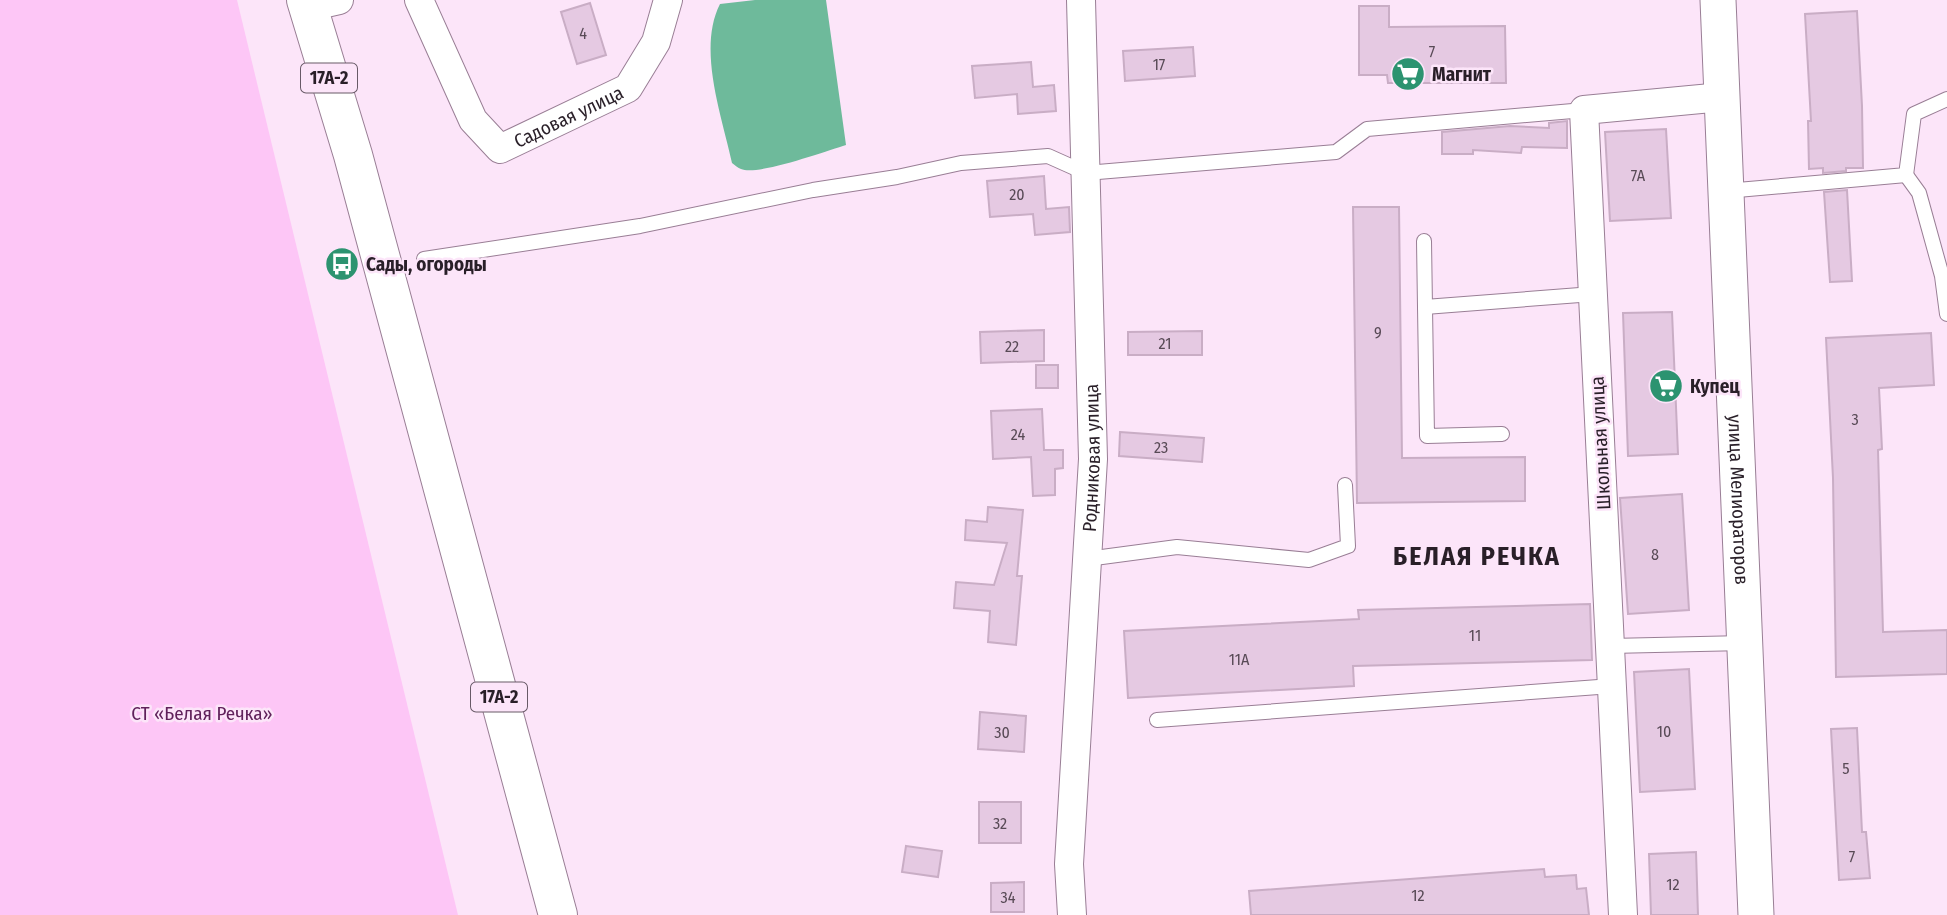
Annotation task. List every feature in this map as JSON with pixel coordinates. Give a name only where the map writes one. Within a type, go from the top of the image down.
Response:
[{"type":"main road","name":"17А-2","points":[[317,2],[353,156],[558,915]]},
{"type":"street","name":"Садовая улица","points":[[419,0],[473,120],[500,149],[628,88],[656,41],[668,0]]},
{"type":"street","name":"Родниковая улица","points":[[1072,915],[1069,864],[1093,459],[1081,0]]},
{"type":"street","name":"улица Мелиораторов","points":[[1718,0],[1756,915]]},
{"type":"street","points":[[1584,110],[1722,97]]},
{"type":"street","name":"Школьная улица","points":[[1584,110],[1623,915]]},
{"type":"lane","points":[[1947,99],[1914,114],[1906,175],[1919,193],[1942,276],[1947,314]]},
{"type":"lane","points":[[424,259],[640,226],[961,163],[1048,156],[1086,173],[1336,152],[1367,129],[1584,110]]},
{"type":"lane","points":[[1726,191],[1906,175]]},
{"type":"lane","points":[[1424,241],[1427,436],[1502,434]]},
{"type":"lane","points":[[1425,307],[1593,294]]},
{"type":"lane","points":[[1087,559],[1177,547],[1309,560],[1348,546],[1345,485]]},
{"type":"lane","points":[[1610,646],[1745,643]]},
{"type":"lane","points":[[1157,720],[1612,686]]},
{"type":"green space","name":"СТ «Белая Речка»","points":[[0,0],[237,0],[458,915],[0,915]]},
{"type":"shaded area","points":[[755,0],[826,0],[846,145],[762,169],[741,169],[732,163],[714,83],[711,41],[720,4]]},
{"type":"building","points":[[590,3],[606,55],[577,64],[561,12]]},
{"type":"building","points":[[1359,6],[1389,6],[1389,27],[1505,26],[1506,83],[1388,83],[1387,75],[1359,75]]},
{"type":"building","points":[[1857,11],[1863,168],[1846,168],[1846,171],[1823,173],[1823,168],[1809,169],[1808,121],[1811,121],[1805,14]]},
{"type":"building","points":[[1193,47],[1195,76],[1125,81],[1123,51]]},
{"type":"building","points":[[1031,62],[1033,87],[1054,85],[1056,111],[1018,114],[1017,94],[975,98],[972,66]]},
{"type":"building","points":[[1567,121],[1567,148],[1522,147],[1521,153],[1473,150],[1473,154],[1442,154],[1442,132],[1510,126],[1549,128],[1549,123]]},
{"type":"building","points":[[1666,129],[1671,218],[1610,221],[1605,132]]},
{"type":"building","points":[[1044,176],[1046,209],[1069,207],[1070,232],[1035,235],[1033,214],[990,217],[987,181]]},
{"type":"building","points":[[1847,190],[1852,281],[1830,282],[1824,192]]},
{"type":"building","points":[[1353,207],[1399,207],[1402,458],[1525,457],[1525,501],[1357,503]]},
{"type":"building","points":[[1672,312],[1678,454],[1628,456],[1623,313]]},
{"type":"building","points":[[1044,330],[1044,361],[981,363],[980,332]]},
{"type":"building","points":[[1202,331],[1202,355],[1128,355],[1128,332]]},
{"type":"building","points":[[1931,333],[1934,385],[1879,388],[1883,632],[1947,630],[1947,674],[1836,677],[1833,478],[1826,338]]},
{"type":"building","points":[[1036,365],[1058,365],[1058,388],[1036,388]]},
{"type":"building","points":[[1042,409],[1044,450],[1063,450],[1063,468],[1055,469],[1055,495],[1033,496],[1031,457],[993,459],[991,411]]},
{"type":"building","points":[[1120,432],[1204,438],[1202,462],[1119,456]]},
{"type":"building","points":[[1682,494],[1689,610],[1628,614],[1620,498]]},
{"type":"building","points":[[988,507],[1023,510],[1017,576],[1022,576],[1016,645],[988,642],[990,611],[954,608],[956,582],[994,585],[1007,543],[965,540],[966,520],[987,522]]},
{"type":"building","points":[[1590,604],[1592,660],[1353,666],[1354,686],[1128,698],[1124,631],[1359,619],[1358,610]]},
{"type":"building","points":[[1689,669],[1695,789],[1640,792],[1634,672]]},
{"type":"building","points":[[980,712],[1026,716],[1024,752],[978,749]]},
{"type":"building","points":[[1857,728],[1862,832],[1866,832],[1870,878],[1839,880],[1831,729]]},
{"type":"building","points":[[979,802],[1021,802],[1021,843],[979,843]]},
{"type":"building","points":[[906,846],[942,851],[938,877],[902,872]]},
{"type":"building","points":[[1696,852],[1698,915],[1651,915],[1649,854]]},
{"type":"building","points":[[1544,869],[1545,877],[1576,875],[1577,889],[1586,888],[1589,915],[1251,915],[1249,891]]},
{"type":"building","points":[[1024,882],[1024,912],[991,912],[991,883]]},
{"type":"place","name":"Магнит","points":[[1408,74]]},
{"type":"place","name":"Сады, огороды","points":[[342,264]]},
{"type":"place","name":"Купец","points":[[1666,386]]},
{"type":"district","name":"БЕЛАЯ РЕЧКА","points":[[1477,556]]}]
